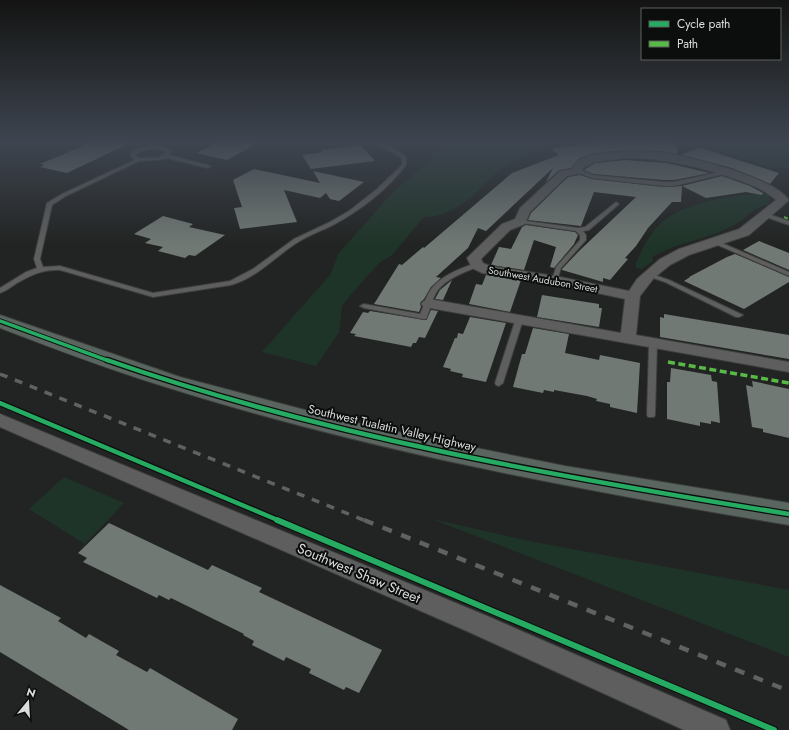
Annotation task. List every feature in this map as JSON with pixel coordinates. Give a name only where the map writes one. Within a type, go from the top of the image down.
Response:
[{"type":"main road","name":"Southwest Tualatin Valley Highway","points":[[0,321],[104,359],[196,389],[330,425],[519,467],[789,514]]},
{"type":"street","points":[[521,221],[524,211],[559,177]]},
{"type":"street","points":[[628,339],[633,296],[642,282],[649,275],[665,262],[674,257],[698,247],[744,232],[786,200],[761,185],[737,177]]},
{"type":"street","name":"Southwest Audubon Street","points":[[521,221],[506,226],[476,255],[474,258],[477,265],[487,270],[555,280],[633,296]]},
{"type":"street","points":[[429,304],[789,367]]},
{"type":"street","name":"Southwest Shaw Street","points":[[0,420],[478,624],[716,730]]},
{"type":"lane","points":[[40,268],[38,259],[49,204],[59,197],[102,177]]},
{"type":"lane","points":[[0,291],[40,268],[51,267],[60,268],[153,295],[231,283],[258,271],[302,237],[330,224],[360,206],[392,177]]},
{"type":"lane","points":[[602,177],[664,184],[674,184],[706,177]]},
{"type":"lane","points":[[521,221],[578,230],[590,228],[616,204]]},
{"type":"lane","points":[[766,215],[789,223]]},
{"type":"lane","points":[[555,280],[558,268],[584,240],[583,235],[578,230]]},
{"type":"lane","points":[[715,242],[789,274]]},
{"type":"lane","points":[[364,306],[423,317],[431,295],[441,283],[454,274],[477,265]]},
{"type":"lane","points":[[649,275],[667,281],[739,315]]},
{"type":"lane","points":[[499,383],[519,320]]},
{"type":"lane","points":[[651,415],[653,344]]},
{"type":"green space","points":[[410,177],[492,177],[472,196],[455,208],[435,216],[424,217],[392,255],[379,263],[342,306],[339,332],[316,366],[262,352],[330,275],[339,253],[393,192]]},
{"type":"green space","points":[[768,193],[770,203],[758,208],[736,224],[716,233],[662,252],[652,257],[653,261],[642,269],[636,268],[636,263],[648,239],[654,230],[668,217],[694,205],[709,201],[740,195]]},
{"type":"green space","points":[[64,477],[124,503],[85,544],[29,509]]},
{"type":"green space","points":[[432,519],[524,540],[789,590],[789,657]]},
{"type":"building","points":[[239,177],[292,177],[320,183],[317,177],[341,177],[364,182],[339,201],[330,199],[326,193],[320,198],[284,190],[297,222],[240,229],[234,208],[242,207],[233,180]]},
{"type":"building","points":[[507,177],[543,177],[486,231],[478,228],[468,248],[436,277],[441,278],[431,287],[420,303],[421,307],[419,312],[374,304],[399,264],[402,265],[423,247],[424,248]]},
{"type":"building","points":[[568,177],[586,177],[664,187],[682,186],[681,202],[672,202],[648,228],[636,246],[625,258],[628,259],[610,280],[603,278],[603,282],[562,269],[636,197],[594,192],[581,226],[528,220],[531,213]]},
{"type":"building","points":[[629,177],[689,177],[664,180]]},
{"type":"building","points":[[718,177],[725,177],[750,186],[763,193],[762,195],[746,192],[706,198],[682,186]]},
{"type":"building","points":[[754,177],[776,177],[770,184]]},
{"type":"building","points":[[163,216],[193,224],[189,227],[225,235],[195,256],[189,255],[185,258],[158,251],[163,247],[145,243],[151,239],[134,234]]},
{"type":"building","points":[[526,225],[575,232],[578,235],[574,244],[554,268],[550,267],[556,247],[534,240],[524,270],[491,265],[499,247],[511,249],[522,227]]},
{"type":"building","points":[[759,241],[789,253],[789,270],[743,250]]},
{"type":"building","points":[[735,254],[789,277],[789,282],[744,309],[684,281]]},
{"type":"building","points":[[486,275],[521,280],[510,312],[469,304],[476,284],[482,285]]},
{"type":"building","points":[[452,280],[443,300],[435,299],[440,290]]},
{"type":"building","points":[[542,295],[599,304],[599,308],[602,308],[599,327],[537,317]]},
{"type":"building","points":[[431,310],[438,311],[425,338],[419,337],[416,343],[413,343],[411,347],[354,336],[356,334],[350,333],[363,312],[368,313],[370,311],[426,320]]},
{"type":"building","points":[[664,314],[789,335],[789,359],[660,337],[660,317],[664,318]]},
{"type":"building","points":[[470,317],[506,323],[486,382],[462,377],[463,374],[450,371],[451,369],[443,367],[455,338],[457,338],[458,333],[463,334]]},
{"type":"building","points":[[533,328],[569,334],[565,353],[599,360],[600,355],[640,363],[637,413],[610,407],[610,404],[596,401],[597,399],[587,396],[554,390],[554,392],[544,390],[543,393],[513,387],[522,354],[525,354]]},
{"type":"building","points":[[671,368],[711,375],[712,381],[717,382],[720,423],[711,421],[711,424],[700,422],[700,426],[667,419],[667,382],[670,382]]},
{"type":"building","points":[[752,381],[789,389],[789,438],[763,432],[763,429],[752,427],[746,385],[753,387]]},
{"type":"building","points":[[109,523],[208,570],[212,565],[262,588],[259,592],[382,650],[359,693],[346,687],[344,690],[309,673],[311,669],[286,657],[284,661],[252,645],[254,641],[243,635],[244,634],[171,598],[169,600],[159,595],[157,598],[83,562],[87,558],[78,553]]},
{"type":"building","points":[[0,585],[61,618],[58,621],[86,638],[89,634],[119,651],[116,655],[147,672],[150,668],[238,719],[232,730],[129,730],[0,652]]},
{"type":"railway","points":[[0,374],[366,521]]},
{"type":"railway","points":[[364,520],[789,691]]},
{"type":"marked path","points":[[784,217],[789,219]]},
{"type":"marked path","points":[[668,362],[789,383]]},
{"type":"cycle path","points":[[0,321],[172,382],[343,428],[565,476],[789,514]]},
{"type":"cycle path","points":[[0,403],[774,730]]}]
